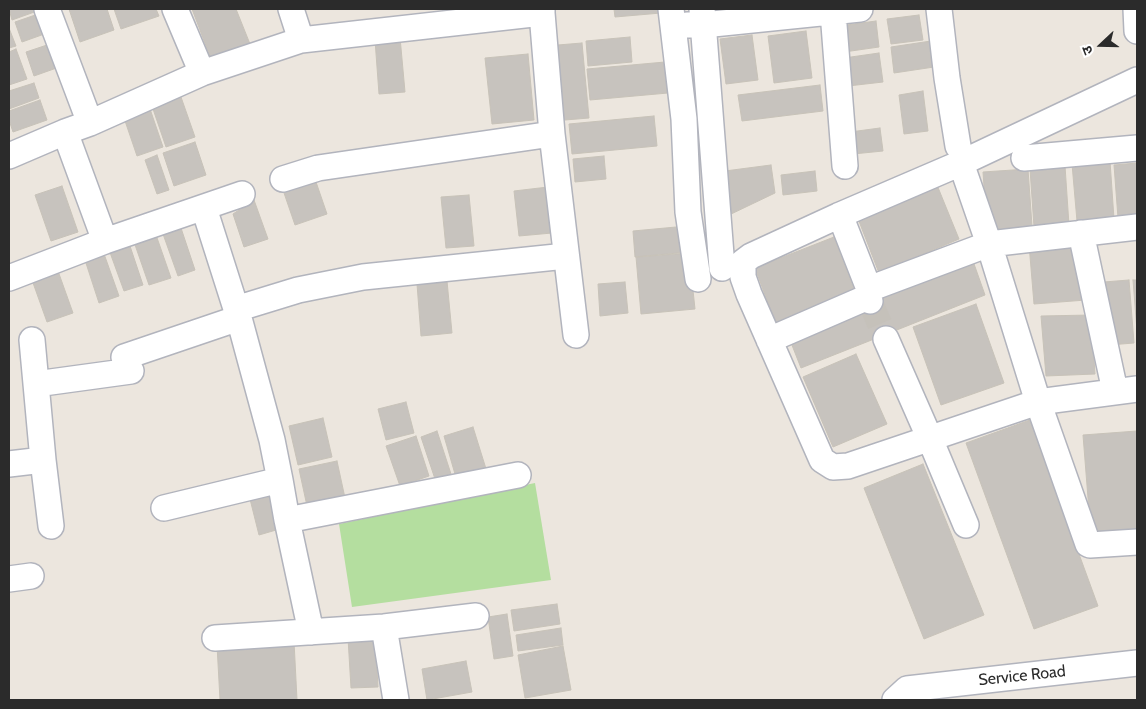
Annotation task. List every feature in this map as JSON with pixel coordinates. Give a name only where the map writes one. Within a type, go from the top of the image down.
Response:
[{"type":"street","points":[[46,9],[90,123]]},
{"type":"street","points":[[175,9],[202,73]]},
{"type":"street","points":[[291,9],[301,40]]},
{"type":"street","points":[[698,279],[688,212],[684,119],[672,17],[833,12],[860,9]]},
{"type":"street","points":[[939,9],[947,78],[960,154],[1038,402],[1088,544],[1137,542]]},
{"type":"street","points":[[1136,9],[1137,31]]},
{"type":"street","points":[[9,156],[90,123],[202,73],[301,40],[542,11],[552,134],[576,334]]},
{"type":"street","points":[[833,12],[845,166]]},
{"type":"street","points":[[702,17],[722,268]]},
{"type":"street","points":[[1081,233],[1126,390],[1038,402],[848,466],[833,467],[822,460],[749,294],[743,277],[744,262],[751,256],[840,215],[960,154],[1137,80]]},
{"type":"street","points":[[65,132],[105,241]]},
{"type":"street","points":[[283,179],[318,168],[552,134]]},
{"type":"street","points":[[1024,158],[1137,148]]},
{"type":"street","points":[[9,278],[105,241],[242,194]]},
{"type":"street","points":[[204,208],[237,314],[272,440],[311,632]]},
{"type":"street","points":[[840,215],[869,296]]},
{"type":"street","points":[[769,340],[989,244],[1137,227]]},
{"type":"street","points":[[36,384],[128,364],[237,314],[298,290],[363,277],[566,256]]},
{"type":"street","points":[[886,339],[966,525]]},
{"type":"street","points":[[32,340],[42,460],[51,526]]},
{"type":"street","points":[[9,464],[42,460]]},
{"type":"street","points":[[287,520],[518,475]]},
{"type":"street","points":[[164,508],[280,480]]},
{"type":"street","points":[[215,638],[384,627],[476,616]]},
{"type":"street","points":[[384,627],[396,700]]},
{"type":"street","name":"Service Road","points":[[901,695],[1137,663]]},
{"type":"green space","points":[[535,483],[551,580],[352,607],[339,524]]},
{"type":"building","points":[[9,9],[40,9],[40,10],[12,20]]},
{"type":"building","points":[[69,9],[107,9],[114,30],[80,42]]},
{"type":"building","points":[[114,9],[156,9],[159,16],[121,29]]},
{"type":"building","points":[[192,9],[236,9],[250,44],[211,59]]},
{"type":"building","points":[[614,9],[661,9],[661,13],[615,17]]},
{"type":"building","points":[[44,12],[50,32],[22,42],[15,22]]},
{"type":"building","points":[[919,15],[923,40],[891,44],[887,19]]},
{"type":"building","points":[[876,21],[879,47],[844,52],[840,26]]},
{"type":"building","points":[[9,28],[16,46],[9,48]]},
{"type":"building","points":[[806,31],[812,78],[774,83],[768,36]]},
{"type":"building","points":[[752,35],[758,80],[726,84],[720,39]]},
{"type":"building","points":[[400,37],[405,92],[379,94],[375,40]]},
{"type":"building","points":[[630,37],[632,62],[588,66],[586,41]]},
{"type":"building","points":[[931,41],[934,67],[894,73],[891,47]]},
{"type":"building","points":[[56,42],[65,65],[34,76],[26,52]]},
{"type":"building","points":[[582,43],[589,118],[553,121],[546,46]]},
{"type":"building","points":[[16,49],[27,79],[9,85],[9,52]]},
{"type":"building","points":[[879,53],[883,82],[848,86],[844,58]]},
{"type":"building","points":[[528,54],[534,120],[492,124],[485,58]]},
{"type":"building","points":[[665,62],[668,93],[590,100],[587,69]]},
{"type":"building","points":[[34,83],[39,98],[9,109],[9,91]]},
{"type":"building","points":[[820,85],[823,111],[742,121],[738,95]]},
{"type":"building","points":[[923,91],[928,131],[904,134],[899,95]]},
{"type":"building","points":[[181,97],[195,137],[166,147],[152,106]]},
{"type":"building","points":[[40,100],[47,120],[13,132],[9,120],[9,111]]},
{"type":"building","points":[[148,103],[163,147],[137,156],[122,112]]},
{"type":"building","points":[[654,116],[657,146],[572,154],[569,124]]},
{"type":"building","points":[[880,128],[883,151],[853,154],[850,132]]},
{"type":"building","points":[[195,142],[206,175],[174,186],[163,153]]},
{"type":"building","points":[[157,155],[169,190],[157,194],[145,160]]},
{"type":"building","points":[[604,156],[606,179],[575,182],[573,159]]},
{"type":"building","points":[[1110,161],[1114,219],[1077,221],[1072,164]]},
{"type":"building","points":[[1137,163],[1137,216],[1118,218],[1114,165]]},
{"type":"building","points":[[771,165],[775,193],[729,215],[725,171]]},
{"type":"building","points":[[1065,166],[1069,225],[1034,227],[1030,169]]},
{"type":"building","points":[[1028,169],[1032,226],[987,230],[983,172]]},
{"type":"building","points":[[815,171],[817,191],[783,195],[781,175]]},
{"type":"building","points":[[315,179],[327,214],[295,225],[283,190]]},
{"type":"building","points":[[937,185],[959,239],[879,273],[857,216]]},
{"type":"building","points":[[62,186],[78,232],[51,241],[35,195]]},
{"type":"building","points":[[548,187],[552,233],[519,236],[514,191]]},
{"type":"building","points":[[469,195],[474,246],[446,248],[441,197]]},
{"type":"building","points":[[254,200],[268,239],[244,247],[233,214]]},
{"type":"building","points":[[687,226],[689,252],[635,257],[633,231]]},
{"type":"building","points":[[181,228],[195,270],[178,276],[163,234]]},
{"type":"building","points":[[155,232],[171,278],[149,285],[133,239]]},
{"type":"building","points":[[834,237],[857,297],[777,327],[755,268]]},
{"type":"building","points":[[128,240],[143,285],[124,291],[108,247]]},
{"type":"building","points":[[1029,244],[1079,247],[1086,300],[1034,304]]},
{"type":"building","points":[[103,251],[119,296],[99,303],[84,257]]},
{"type":"building","points":[[689,253],[695,309],[641,314],[636,257]]},
{"type":"building","points":[[973,261],[985,295],[801,368],[788,335]]},
{"type":"building","points":[[58,271],[73,313],[47,322],[32,280]]},
{"type":"building","points":[[1129,280],[1134,343],[1109,345],[1104,282]]},
{"type":"building","points":[[1133,280],[1137,280],[1137,331]]},
{"type":"building","points":[[447,281],[452,333],[421,336],[417,284]]},
{"type":"building","points":[[625,282],[628,313],[600,316],[598,284]]},
{"type":"building","points":[[976,304],[1004,383],[941,405],[913,327]]},
{"type":"building","points":[[1091,315],[1095,374],[1046,376],[1041,316]]},
{"type":"building","points":[[856,354],[887,424],[833,447],[803,377]]},
{"type":"building","points":[[406,402],[414,433],[386,440],[378,409]]},
{"type":"building","points":[[323,418],[332,457],[298,465],[289,426]]},
{"type":"building","points":[[1030,420],[1098,606],[1034,629],[966,443]]},
{"type":"building","points":[[473,427],[487,472],[457,481],[444,436]]},
{"type":"building","points":[[437,431],[451,474],[435,479],[421,437]]},
{"type":"building","points":[[1137,431],[1137,533],[1091,536],[1083,435]]},
{"type":"building","points":[[416,436],[429,476],[400,486],[386,446]]},
{"type":"building","points":[[337,461],[345,498],[307,506],[299,469]]},
{"type":"building","points":[[923,464],[984,615],[924,639],[864,488]]},
{"type":"building","points":[[272,489],[283,528],[259,535],[249,495]]},
{"type":"building","points":[[557,604],[560,624],[514,631],[511,610]]},
{"type":"building","points":[[507,614],[513,656],[494,659],[488,617]]},
{"type":"building","points":[[561,628],[563,645],[518,651],[516,635]]},
{"type":"building","points":[[375,636],[378,687],[351,688],[348,638]]},
{"type":"building","points":[[294,641],[297,700],[220,700],[217,645]]},
{"type":"building","points":[[563,646],[571,690],[525,698],[518,655]]},
{"type":"building","points":[[466,661],[472,692],[427,700],[422,669]]},
{"type":"tunnel","points":[[870,301],[886,339]]}]
